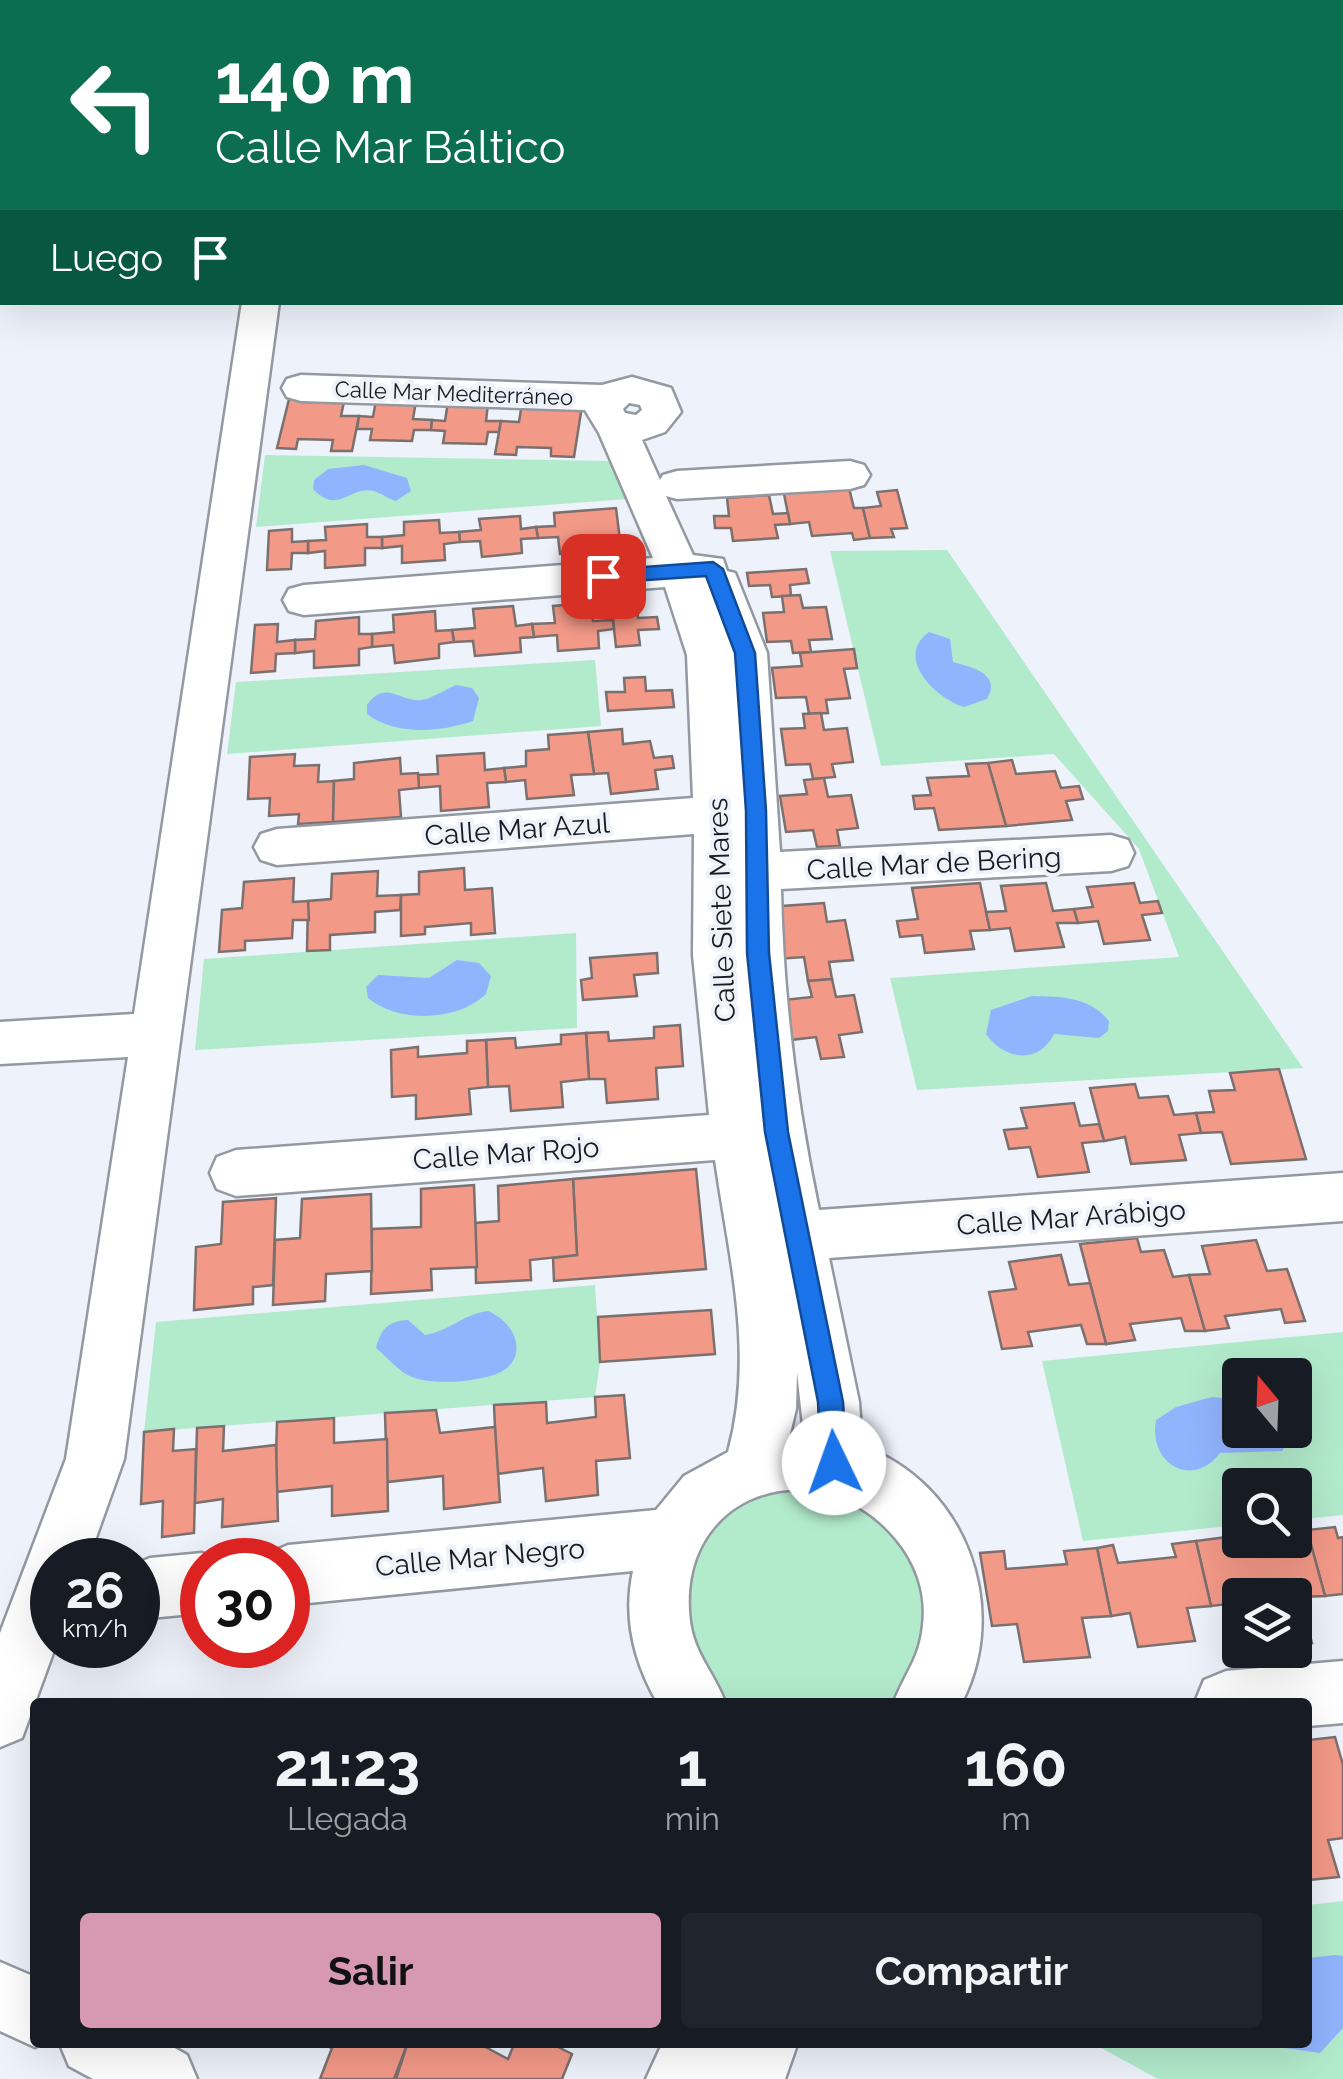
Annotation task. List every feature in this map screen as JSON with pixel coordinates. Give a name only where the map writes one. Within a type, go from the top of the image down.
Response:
[{"type":"street","points":[[66,1538],[95,1459],[260,305]]},
{"type":"street","name":"Calle Mar Mediterráneo","points":[[300,388],[625,416]]},
{"type":"street","name":"Calle Siete Mares","points":[[625,416],[677,485],[696,570],[699,617],[736,812],[756,872],[756,1134],[770,1344],[768,1409],[752,1468]]},
{"type":"street","name":"Calle Siete Mares","points":[[625,416],[696,570]]},
{"type":"street","points":[[677,485],[850,475]]},
{"type":"street","points":[[304,600],[696,570]]},
{"type":"street","name":"Calle Siete Mares","points":[[736,812],[717,955],[756,1134],[798,1236],[830,1402],[834,1463]]},
{"type":"street","name":"Calle Mar Azul","points":[[278,847],[736,812]]},
{"type":"street","name":"Calle Mar de Bering","points":[[756,872],[1111,853]]},
{"type":"street","points":[[0,1043],[157,1034]]},
{"type":"street","name":"Calle Mar Rojo","points":[[236,1173],[756,1134]]},
{"type":"street","name":"Calle Mar Arábigo","points":[[798,1236],[1343,1197]]},
{"type":"street","points":[[690,1698],[662,1643],[658,1588],[672,1538],[693,1508],[720,1484],[752,1468],[806,1459],[834,1463],[882,1483],[921,1518],[948,1566],[956,1620],[945,1672],[928,1698]]},
{"type":"street","name":"Calle Mar Negro","points":[[310,1573],[672,1538]]},
{"type":"street","points":[[0,1716],[30,1634]]},
{"type":"street","points":[[1273,1698],[1343,1692]]},
{"type":"street","points":[[0,1994],[30,2010]]},
{"type":"street","points":[[104,2048],[163,2079]]},
{"type":"street","points":[[680,2079],[698,2048]]},
{"type":"street","points":[[751,2079],[762,2048]]},
{"type":"green space","points":[[265,455],[609,461],[627,499],[256,527]]},
{"type":"green space","points":[[947,550],[1303,1068],[917,1090],[890,978],[1179,957],[1139,849],[1054,754],[881,766],[830,551]]},
{"type":"green space","points":[[595,660],[601,726],[227,754],[236,682]]},
{"type":"green space","points":[[576,933],[577,1028],[195,1050],[204,959]]},
{"type":"green space","points":[[595,1285],[600,1362],[595,1397],[144,1432],[156,1322]]},
{"type":"green space","points":[[1343,1332],[1343,1515],[1312,1518],[1312,1468],[1222,1468],[1222,1527],[1083,1541],[1042,1361]]},
{"type":"green space","points":[[814,1487],[869,1507],[911,1550],[929,1607],[919,1668],[894,1698],[718,1698],[704,1681],[686,1640],[681,1616],[687,1569],[712,1528],[753,1496]]},
{"type":"green space","points":[[1343,1901],[1343,2079],[1158,2079],[1101,2048],[1312,2048],[1312,1905]]},
{"type":"water","points":[[364,465],[407,478],[411,491],[396,501],[365,490],[330,500],[313,489],[314,480],[328,469]]},
{"type":"water","points":[[929,632],[950,639],[953,662],[976,669],[988,678],[991,690],[987,699],[964,707],[941,695],[922,676],[916,653],[919,642]]},
{"type":"water","points":[[456,685],[472,688],[479,698],[473,721],[419,730],[391,726],[367,714],[367,705],[381,693],[417,700]]},
{"type":"water","points":[[457,960],[479,963],[491,976],[486,994],[460,1010],[411,1015],[395,1012],[368,998],[366,987],[378,975],[429,978]]},
{"type":"water","points":[[1032,996],[1083,1002],[1109,1021],[1108,1031],[1099,1038],[1054,1034],[1040,1051],[1011,1054],[986,1034],[991,1010]]},
{"type":"water","points":[[488,1311],[508,1326],[516,1345],[511,1364],[490,1376],[451,1382],[420,1380],[402,1372],[376,1348],[383,1331],[395,1322],[408,1320],[425,1335]]},
{"type":"water","points":[[1222,1398],[1222,1448],[1284,1448],[1220,1453],[1197,1470],[1174,1466],[1165,1459],[1155,1435],[1156,1420],[1176,1407]]},
{"type":"water","points":[[1343,1956],[1343,2028],[1320,2053],[1285,2048],[1312,2048],[1312,1958]]},
{"type":"building","points":[[290,395],[345,397],[341,416],[359,416],[352,451],[331,451],[333,440],[298,439],[296,449],[277,448]]},
{"type":"building","points":[[376,400],[416,401],[413,419],[432,420],[431,430],[414,430],[412,441],[370,440],[372,429],[357,429],[359,416],[373,417]]},
{"type":"building","points":[[448,402],[488,404],[486,421],[501,421],[499,432],[488,432],[486,444],[443,443],[445,431],[431,430],[432,420],[445,421]]},
{"type":"building","points":[[522,403],[582,406],[574,457],[551,456],[551,448],[517,447],[516,455],[495,454],[501,421],[519,422]]},
{"type":"building","points":[[848,484],[854,508],[863,508],[870,538],[854,540],[852,533],[812,536],[809,522],[790,524],[783,489]]},
{"type":"building","points":[[897,490],[907,528],[891,529],[894,537],[870,538],[863,508],[881,506],[877,492]]},
{"type":"building","points":[[769,495],[773,514],[788,513],[790,524],[775,525],[778,538],[733,541],[731,528],[715,528],[714,516],[729,516],[727,498]]},
{"type":"building","points":[[616,508],[621,548],[560,554],[558,537],[538,538],[536,527],[555,526],[554,513]]},
{"type":"building","points":[[520,516],[521,529],[536,527],[538,538],[521,539],[522,553],[482,557],[480,541],[460,542],[459,532],[481,530],[479,519]]},
{"type":"building","points":[[439,520],[440,533],[459,532],[460,542],[444,544],[445,560],[402,563],[402,546],[382,548],[382,537],[404,535],[404,522]]},
{"type":"building","points":[[367,524],[367,537],[382,537],[382,548],[365,548],[365,565],[325,568],[325,551],[308,553],[308,541],[326,540],[325,527]]},
{"type":"building","points":[[292,529],[292,542],[308,541],[308,553],[292,553],[291,569],[267,570],[269,531]]},
{"type":"building","points":[[806,569],[809,583],[790,585],[791,596],[772,597],[770,585],[749,586],[747,573]]},
{"type":"building","points":[[800,595],[803,608],[826,607],[832,639],[809,640],[811,652],[793,653],[791,641],[767,642],[763,613],[784,612],[782,596]]},
{"type":"building","points":[[636,600],[638,618],[657,617],[659,629],[638,630],[640,645],[616,647],[611,602]]},
{"type":"building","points":[[591,603],[593,621],[613,620],[614,629],[598,631],[599,648],[558,651],[557,635],[534,637],[532,624],[555,623],[553,606]]},
{"type":"building","points":[[513,606],[516,626],[532,624],[534,637],[520,638],[521,652],[475,656],[473,641],[454,642],[452,630],[475,628],[473,609]]},
{"type":"building","points":[[435,611],[436,631],[452,630],[454,642],[439,644],[439,658],[395,663],[393,645],[372,647],[372,634],[394,632],[393,615]]},
{"type":"building","points":[[359,617],[359,634],[372,634],[372,647],[359,649],[359,665],[314,668],[314,651],[295,653],[295,640],[315,639],[316,621]]},
{"type":"building","points":[[278,624],[277,642],[295,640],[295,653],[276,654],[275,671],[251,673],[255,625]]},
{"type":"building","points":[[854,649],[857,668],[844,669],[850,698],[826,700],[828,713],[809,714],[806,697],[776,698],[772,668],[802,666],[800,653]]},
{"type":"building","points":[[645,677],[646,691],[672,690],[674,707],[608,711],[606,692],[625,692],[624,678]]},
{"type":"building","points":[[821,713],[824,730],[847,728],[853,762],[832,764],[835,777],[813,779],[810,764],[786,765],[781,729],[805,728],[803,714]]},
{"type":"building","points":[[622,729],[623,744],[650,741],[654,758],[672,756],[674,768],[655,770],[658,789],[611,794],[608,773],[594,774],[588,732]]},
{"type":"building","points":[[588,732],[594,774],[571,775],[574,795],[527,799],[525,780],[506,782],[504,768],[526,766],[526,751],[549,749],[548,735]]},
{"type":"building","points":[[484,753],[485,770],[504,768],[506,782],[487,783],[489,807],[441,811],[440,786],[419,788],[418,775],[438,774],[437,756]]},
{"type":"building","points":[[295,754],[294,766],[319,765],[318,782],[334,781],[333,822],[298,824],[299,814],[269,816],[270,798],[248,799],[250,757]]},
{"type":"building","points":[[400,758],[401,774],[418,773],[419,788],[399,790],[401,817],[333,822],[334,781],[354,779],[354,763]]},
{"type":"building","points":[[1012,760],[1016,774],[1055,771],[1061,788],[1079,786],[1083,799],[1066,801],[1072,820],[1006,826],[988,763]]},
{"type":"building","points":[[988,763],[1006,826],[939,830],[934,808],[915,809],[913,796],[931,795],[927,778],[969,776],[966,764]]},
{"type":"building","points":[[824,778],[828,797],[851,795],[858,828],[837,830],[840,846],[817,847],[813,830],[786,832],[780,796],[807,794],[804,780]]},
{"type":"building","points":[[464,868],[465,890],[492,888],[495,933],[471,935],[471,923],[425,927],[425,934],[401,936],[401,895],[419,894],[419,872]]},
{"type":"building","points":[[378,871],[377,896],[401,895],[400,910],[375,912],[375,932],[330,935],[330,950],[307,951],[308,901],[331,899],[332,874]]},
{"type":"building","points":[[294,878],[293,902],[308,901],[309,920],[293,920],[292,938],[245,941],[245,950],[219,952],[222,910],[242,908],[244,882]]},
{"type":"building","points":[[980,883],[990,930],[970,931],[974,949],[925,953],[922,935],[900,937],[897,921],[918,919],[912,888]]},
{"type":"building","points":[[1046,883],[1053,911],[1074,909],[1078,923],[1057,923],[1064,947],[1015,951],[1010,928],[990,930],[986,912],[1006,911],[1001,886]]},
{"type":"building","points":[[1134,883],[1140,903],[1158,901],[1162,913],[1142,915],[1150,940],[1104,944],[1098,921],[1078,923],[1074,909],[1093,907],[1087,887]]},
{"type":"building","points":[[824,903],[827,922],[845,920],[853,960],[829,962],[832,979],[808,981],[804,957],[777,959],[768,907]]},
{"type":"building","points":[[657,953],[658,973],[634,975],[637,996],[583,1000],[581,980],[592,978],[590,958]]},
{"type":"building","points":[[832,979],[836,997],[854,995],[862,1032],[839,1035],[844,1057],[821,1059],[816,1037],[790,1040],[783,1000],[812,997],[808,981]]},
{"type":"building","points":[[680,1025],[683,1066],[656,1068],[658,1099],[607,1103],[605,1079],[589,1079],[586,1033],[608,1032],[609,1041],[654,1038],[654,1027]]},
{"type":"building","points":[[586,1033],[589,1079],[561,1082],[563,1107],[511,1111],[509,1086],[488,1087],[486,1040],[515,1038],[516,1048],[561,1044],[561,1035]]},
{"type":"building","points":[[486,1040],[488,1087],[469,1089],[471,1114],[416,1119],[416,1095],[392,1097],[391,1050],[418,1047],[418,1057],[467,1053],[467,1041]]},
{"type":"building","points":[[1279,1069],[1306,1159],[1231,1164],[1222,1132],[1201,1133],[1196,1113],[1214,1112],[1209,1091],[1235,1090],[1230,1073]]},
{"type":"building","points":[[1135,1084],[1139,1098],[1168,1096],[1174,1115],[1196,1113],[1201,1133],[1179,1135],[1186,1160],[1131,1164],[1125,1137],[1104,1141],[1090,1088]]},
{"type":"building","points":[[1074,1103],[1080,1126],[1099,1124],[1104,1141],[1082,1143],[1089,1172],[1038,1177],[1030,1147],[1009,1149],[1004,1130],[1027,1128],[1021,1108]]},
{"type":"building","points":[[696,1169],[706,1269],[554,1281],[553,1258],[577,1255],[573,1179]]},
{"type":"building","points":[[573,1179],[577,1255],[530,1260],[531,1280],[476,1283],[475,1223],[499,1221],[498,1186]]},
{"type":"building","points":[[474,1185],[477,1267],[431,1269],[432,1290],[371,1294],[372,1229],[421,1227],[421,1189]]},
{"type":"building","points":[[371,1194],[372,1271],[326,1274],[325,1301],[273,1305],[275,1240],[300,1238],[302,1199]]},
{"type":"building","points":[[276,1198],[273,1285],[253,1287],[253,1304],[194,1310],[196,1247],[221,1244],[223,1202]]},
{"type":"building","points":[[1137,1238],[1141,1252],[1164,1250],[1173,1277],[1189,1275],[1205,1331],[1185,1331],[1181,1318],[1130,1324],[1135,1340],[1106,1344],[1080,1244]]},
{"type":"building","points":[[1256,1240],[1267,1271],[1287,1269],[1305,1321],[1285,1323],[1281,1309],[1225,1316],[1229,1328],[1205,1331],[1189,1275],[1210,1274],[1202,1246]]},
{"type":"building","points":[[1061,1255],[1069,1285],[1090,1283],[1106,1344],[1087,1344],[1081,1325],[1028,1332],[1032,1346],[1002,1349],[989,1292],[1016,1289],[1009,1262]]},
{"type":"building","points":[[711,1310],[715,1354],[600,1362],[598,1317]]},
{"type":"building","points":[[624,1395],[630,1458],[596,1461],[598,1495],[546,1501],[543,1468],[497,1474],[494,1405],[546,1402],[547,1423],[596,1417],[595,1397]]},
{"type":"building","points":[[436,1410],[440,1433],[495,1427],[500,1502],[444,1509],[443,1476],[387,1482],[385,1413]]},
{"type":"building","points":[[334,1418],[334,1443],[387,1439],[388,1511],[332,1516],[332,1486],[275,1492],[277,1422]]},
{"type":"building","points":[[224,1426],[223,1451],[276,1445],[278,1521],[222,1527],[223,1499],[195,1503],[197,1428]]},
{"type":"building","points":[[174,1429],[173,1451],[196,1449],[194,1533],[162,1537],[163,1501],[141,1504],[144,1432]]},
{"type":"building","points":[[1335,1527],[1338,1538],[1343,1537],[1343,1594],[1325,1596],[1312,1548],[1312,1529]]},
{"type":"building","points":[[1222,1538],[1222,1558],[1312,1558],[1312,1548],[1325,1596],[1312,1597],[1312,1578],[1222,1578],[1222,1605],[1211,1606],[1196,1541]]},
{"type":"building","points":[[1196,1541],[1211,1606],[1187,1608],[1195,1641],[1138,1647],[1130,1613],[1111,1616],[1097,1548],[1113,1545],[1118,1563],[1176,1557],[1172,1544]]},
{"type":"building","points":[[1097,1548],[1111,1616],[1082,1618],[1090,1657],[1024,1662],[1017,1624],[992,1626],[980,1553],[1004,1551],[1006,1569],[1067,1564],[1064,1551]]},
{"type":"building","points":[[1335,1737],[1343,1765],[1343,1838],[1328,1840],[1339,1877],[1312,1880],[1312,1740]]},
{"type":"building","points":[[332,2048],[406,2048],[394,2079],[320,2079]]},
{"type":"building","points":[[406,2048],[487,2048],[508,2059],[513,2048],[560,2048],[572,2054],[562,2079],[396,2079]]},
{"type":"route","points":[[603,576],[713,569],[745,653],[756,811],[758,953],[776,1132],[830,1402],[834,1463]]}]
